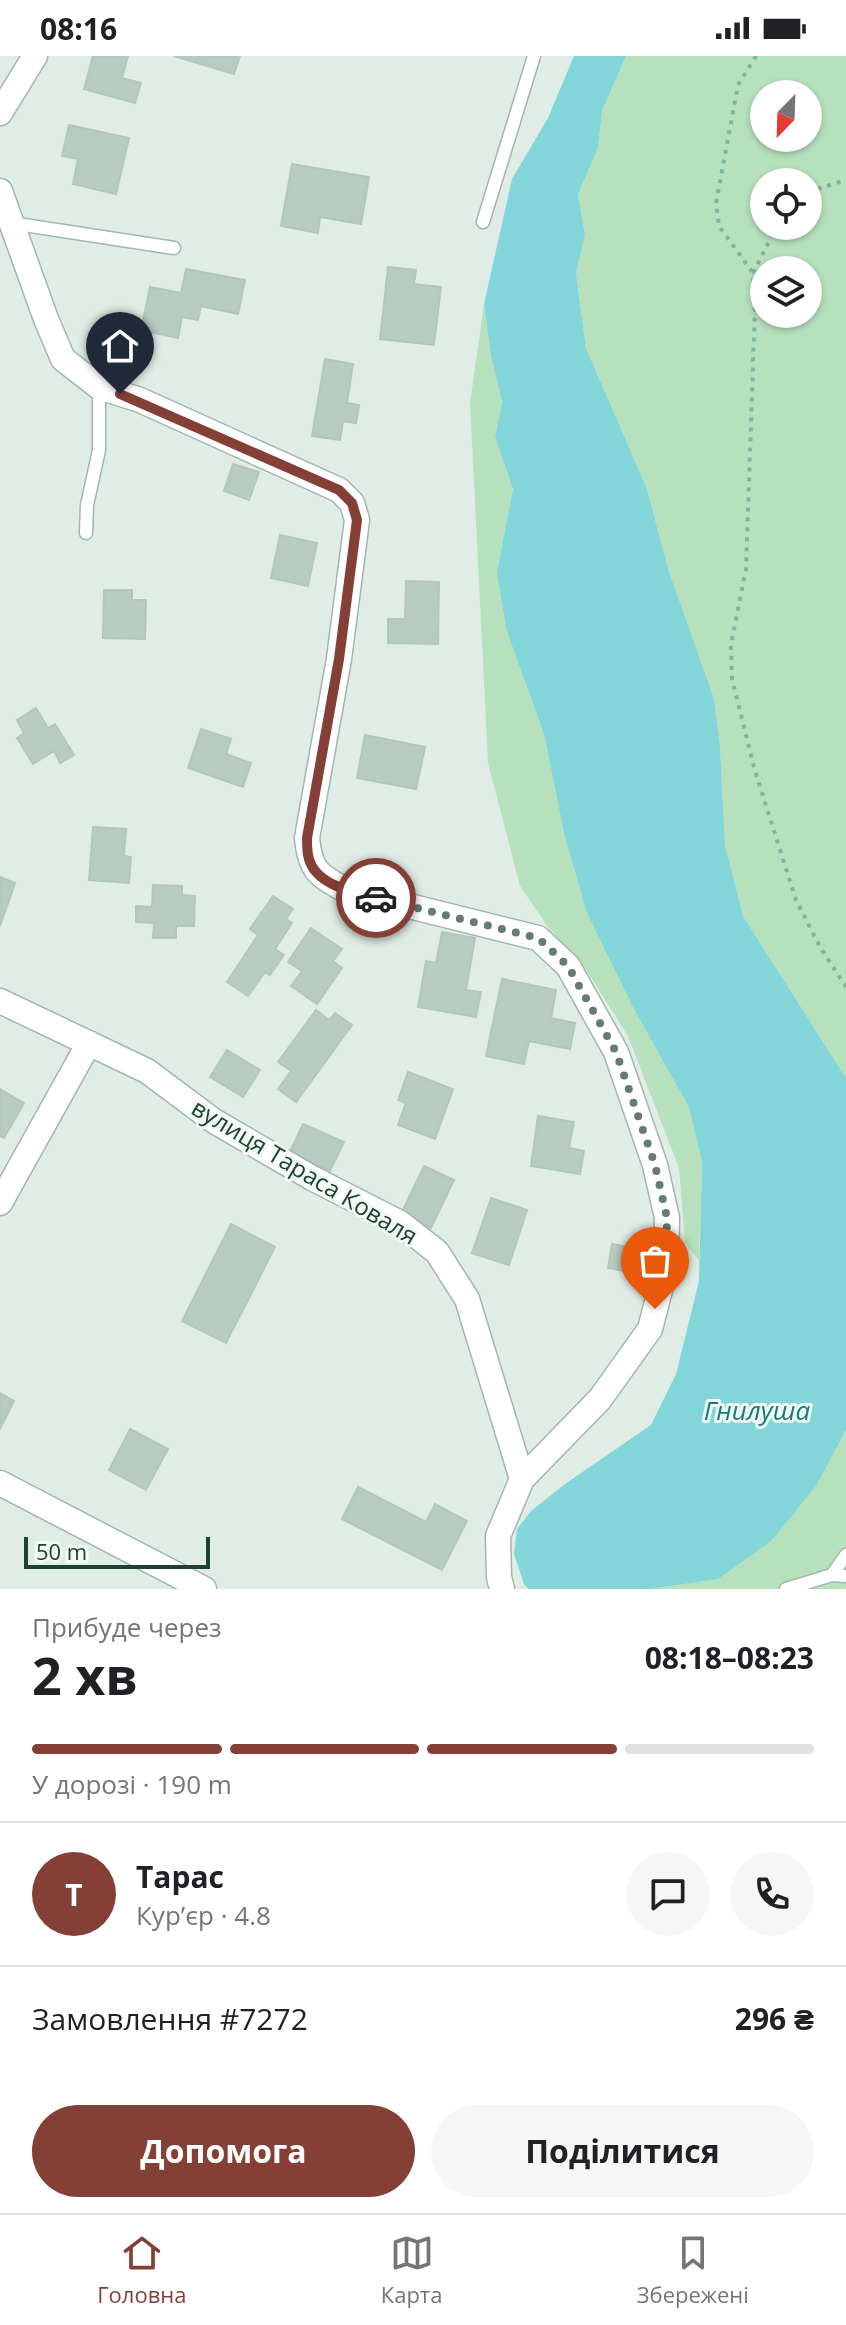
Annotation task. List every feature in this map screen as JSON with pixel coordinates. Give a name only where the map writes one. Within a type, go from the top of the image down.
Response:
[{"type":"street","points":[[0,113],[35,56]]},
{"type":"street","points":[[0,191],[63,359],[99,387],[140,400],[339,490],[352,503],[357,520],[339,659],[307,838],[309,861],[321,877],[345,890],[538,938],[568,966],[616,1052],[655,1165],[667,1218],[666,1267],[650,1329],[600,1399],[522,1479],[498,1536],[502,1589]]},
{"type":"street","name":"вулиця Тараса Коваля","points":[[0,1001],[147,1071],[214,1121],[312,1178],[400,1223],[437,1252],[467,1299],[522,1479]]},
{"type":"street","points":[[0,1203],[89,1043]]},
{"type":"street","points":[[0,1483],[204,1589]]},
{"type":"lane","points":[[483,222],[534,56]]},
{"type":"lane","points":[[10,223],[174,248]]},
{"type":"lane","points":[[86,533],[87,505],[99,450],[99,387]]},
{"type":"lane","points":[[832,1575],[846,1555]]},
{"type":"lane","points":[[786,1589],[832,1575],[846,1576]]},
{"type":"path","points":[[750,269],[719,226],[716,203],[738,85],[756,56]]},
{"type":"path","points":[[822,188],[846,180]]},
{"type":"path","points":[[754,328],[746,569],[731,644],[732,679],[755,771],[796,900],[820,947],[846,987]]},
{"type":"green space","points":[[626,56],[846,56],[846,1078],[743,916],[725,845],[720,747],[690,636],[647,489],[586,348],[576,273],[585,235],[578,194],[598,148],[602,111]]},
{"type":"green space","points":[[484,304],[491,356],[502,402],[495,437],[513,489],[507,529],[507,632],[544,734],[564,833],[636,1013],[689,1107],[702,1162],[699,1261],[685,1242],[679,1168],[628,1036],[585,968],[548,927],[520,886],[488,763],[470,403]]},
{"type":"green space","points":[[846,1430],[846,1589],[651,1589],[718,1579],[842,1439]]},
{"type":"water","name":"Гнилуша","points":[[574,56],[626,56],[602,111],[598,148],[578,194],[585,235],[576,273],[586,348],[647,489],[669,572],[714,699],[725,845],[743,916],[846,1078],[846,1430],[816,1486],[771,1541],[718,1579],[651,1589],[529,1589],[524,1584],[514,1554],[517,1529],[531,1511],[651,1425],[676,1374],[699,1281],[702,1162],[689,1107],[636,1013],[587,913],[564,833],[544,734],[507,632],[497,573],[513,489],[495,437],[502,402],[491,356],[484,304],[512,179],[548,118]]},
{"type":"building","points":[[93,56],[128,56],[122,78],[141,83],[135,103],[84,89]]},
{"type":"building","points":[[174,56],[240,56],[234,74]]},
{"type":"building","points":[[69,125],[129,138],[116,194],[73,184],[78,159],[62,156]]},
{"type":"building","points":[[292,164],[369,177],[361,224],[320,217],[318,233],[281,226]]},
{"type":"building","points":[[388,267],[416,270],[414,284],[441,287],[434,345],[380,339]]},
{"type":"building","points":[[186,269],[245,280],[238,314],[201,306],[198,320],[182,317],[178,338],[141,330],[150,287],[181,293]]},
{"type":"building","points":[[325,359],[353,364],[347,403],[359,405],[356,423],[343,421],[340,440],[312,436]]},
{"type":"building","points":[[233,464],[259,472],[249,500],[224,491]]},
{"type":"building","points":[[280,535],[317,543],[308,586],[271,578]]},
{"type":"building","points":[[406,581],[439,582],[438,644],[388,643],[388,619],[405,619]]},
{"type":"building","points":[[104,590],[132,590],[132,600],[146,600],[145,639],[103,638]]},
{"type":"building","points":[[36,708],[48,728],[55,724],[74,755],[60,763],[54,751],[33,764],[17,738],[24,733],[17,720]]},
{"type":"building","points":[[201,729],[231,739],[226,754],[251,763],[243,787],[188,768]]},
{"type":"building","points":[[365,735],[425,747],[416,789],[357,778]]},
{"type":"building","points":[[93,827],[126,829],[124,856],[131,857],[129,883],[89,880]]},
{"type":"building","points":[[0,877],[15,883],[0,926]]},
{"type":"building","points":[[153,885],[182,886],[182,895],[195,896],[194,926],[176,926],[176,938],[153,938],[154,923],[136,922],[136,906],[152,907]]},
{"type":"building","points":[[273,896],[293,909],[286,919],[292,923],[275,949],[284,955],[270,975],[265,972],[248,996],[227,982],[258,935],[250,929]]},
{"type":"building","points":[[311,928],[342,949],[333,961],[342,968],[317,1004],[291,986],[302,971],[288,962]]},
{"type":"building","points":[[442,932],[475,938],[466,990],[481,992],[476,1017],[418,1007],[426,961],[436,963]]},
{"type":"building","points":[[502,979],[556,990],[551,1018],[575,1023],[570,1049],[529,1041],[524,1064],[486,1056]]},
{"type":"building","points":[[316,1010],[329,1020],[335,1013],[352,1025],[296,1102],[278,1089],[291,1071],[278,1062]]},
{"type":"building","points":[[227,1050],[260,1070],[243,1097],[210,1077]]},
{"type":"building","points":[[408,1072],[453,1089],[435,1139],[398,1125],[406,1103],[398,1100]]},
{"type":"building","points":[[0,1089],[24,1103],[4,1138],[0,1136]]},
{"type":"building","points":[[538,1116],[574,1122],[569,1148],[584,1151],[580,1174],[531,1166]]},
{"type":"building","points":[[303,1124],[344,1142],[330,1171],[290,1152]]},
{"type":"building","points":[[424,1166],[454,1180],[431,1228],[401,1214]]},
{"type":"building","points":[[491,1198],[527,1210],[509,1265],[472,1253]]},
{"type":"building","points":[[231,1224],[275,1247],[226,1343],[182,1321]]},
{"type":"building","points":[[612,1244],[650,1251],[646,1275],[608,1268]]},
{"type":"building","points":[[0,1393],[14,1401],[0,1429]]},
{"type":"building","points":[[130,1429],[168,1449],[146,1490],[109,1470]]},
{"type":"building","points":[[358,1487],[426,1522],[435,1504],[467,1521],[442,1570],[342,1519]]},
{"type":"way so far","points":[[376,898],[538,938],[568,966],[616,1052],[655,1165],[667,1218],[666,1267],[655,1309]]},
{"type":"route","points":[[120,394],[140,400],[339,490],[352,503],[357,520],[339,659],[307,838],[309,861],[321,877],[345,890],[376,898]]}]
